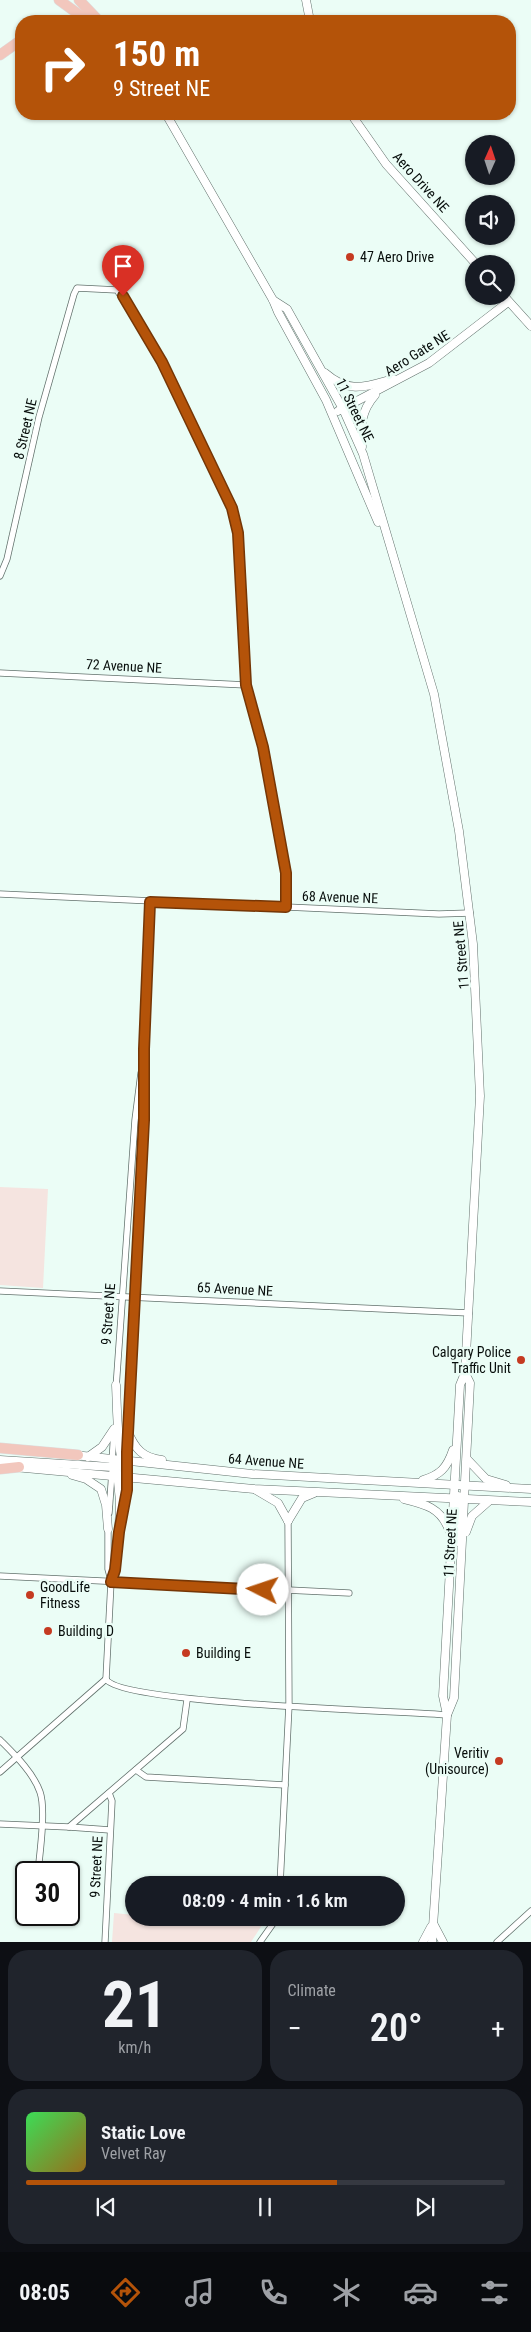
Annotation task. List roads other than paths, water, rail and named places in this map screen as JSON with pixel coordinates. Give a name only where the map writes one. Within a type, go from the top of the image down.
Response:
[{"type":"highway","points":[[59,0],[80,15]]},
{"type":"highway","points":[[79,0],[93,15]]},
{"type":"highway","points":[[0,55],[15,44]]},
{"type":"highway","points":[[0,1448],[83,1456]]},
{"type":"highway","points":[[0,1468],[19,1467]]},
{"type":"street","points":[[306,0],[309,15]]},
{"type":"street","name":"11 Street NE","points":[[169,120],[297,344],[332,413],[388,544]]},
{"type":"street","name":"Aero Drive NE","points":[[355,120],[386,164],[468,255]]},
{"type":"street","name":"8 Street NE","points":[[0,576],[7,559],[39,417],[77,288],[117,290],[162,362],[232,508],[238,533],[246,685]]},
{"type":"street","name":"11 Street NE","points":[[273,300],[287,309],[342,409],[363,454],[388,544],[434,694],[459,831],[470,913],[476,990],[480,1096],[465,1373],[460,1385],[453,1485]]},
{"type":"street","name":"Aero Gate NE","points":[[332,413],[380,390],[451,348],[499,305]]},
{"type":"street","points":[[512,305],[531,326]]},
{"type":"street","points":[[321,370],[337,383],[348,388],[365,387],[411,373]]},
{"type":"street","points":[[363,454],[362,415],[368,403],[380,390]]},
{"type":"street","name":"72 Avenue NE","points":[[0,673],[246,685]]},
{"type":"street","points":[[246,685],[263,747],[286,873],[286,907]]},
{"type":"street","name":"68 Avenue NE","points":[[0,894],[439,914],[470,913]]},
{"type":"street","name":"9 Street NE","points":[[111,1582],[108,1569],[108,1529],[118,1466],[128,1432],[144,1120],[144,1049],[150,902]]},
{"type":"street","name":"9 Street NE","points":[[106,1679],[111,1582],[115,1570],[128,1477],[118,1466],[114,1428],[135,1120],[144,1049]]},
{"type":"street","name":"65 Avenue NE","points":[[0,1291],[469,1313]]},
{"type":"street","name":"11 Street NE","points":[[447,1715],[442,1696],[451,1533],[458,1499],[466,1486],[470,1384],[465,1373]]},
{"type":"street","points":[[116,1386],[119,1532]]},
{"type":"street","points":[[83,1456],[102,1447],[114,1428]]},
{"type":"street","points":[[128,1432],[137,1449],[149,1457],[214,1465],[228,1471]]},
{"type":"street","points":[[418,1482],[434,1476],[443,1470],[450,1459],[457,1436]]},
{"type":"street","name":"64 Avenue NE","points":[[0,1452],[83,1456],[118,1466],[128,1477],[254,1489],[531,1502]]},
{"type":"street","points":[[467,1459],[486,1479],[521,1489]]},
{"type":"street","points":[[0,1460],[118,1466]]},
{"type":"street","name":"64 Avenue NE","points":[[19,1467],[56,1469],[118,1466],[531,1489]]},
{"type":"street","points":[[56,1469],[86,1479],[101,1489],[106,1505],[108,1529]]},
{"type":"street","points":[[453,1485],[458,1494],[459,1611]]},
{"type":"street","points":[[254,1489],[278,1503],[288,1521],[289,1705],[280,1876]]},
{"type":"street","points":[[288,1521],[302,1498],[318,1492]]},
{"type":"street","points":[[387,1496],[422,1504],[436,1510],[445,1519],[451,1533]]},
{"type":"street","name":"11 Street NE","points":[[432,1942],[447,1715],[454,1698],[462,1544],[458,1499]]},
{"type":"street","points":[[462,1544],[472,1516],[489,1501]]},
{"type":"street","points":[[0,1576],[348,1593]]},
{"type":"street","points":[[0,1772],[106,1679],[111,1685],[122,1689],[187,1700],[447,1715]]},
{"type":"street","points":[[69,1828],[183,1729],[187,1700]]},
{"type":"street","points":[[0,1740],[17,1758],[40,1793],[41,1826],[39,1861]]},
{"type":"street","points":[[136,1770],[146,1777],[285,1785]]},
{"type":"street","name":"9 Street NE","points":[[105,1942],[112,1801],[108,1793]]},
{"type":"street","points":[[0,1824],[110,1830]]},
{"type":"street","points":[[497,1942],[531,1911]]},
{"type":"street","points":[[423,1942],[433,1923]]},
{"type":"street","points":[[433,1923],[443,1942]]},
{"type":"street","points":[[260,1942],[271,1926]]},
{"type":"place","name":"47 Aero Drive","points":[[350,257]]},
{"type":"place","name":"Calgary Police Traffic Unit","points":[[521,1360]]},
{"type":"place","name":"GoodLife Fitness","points":[[30,1595]]},
{"type":"place","name":"Building D","points":[[48,1631]]},
{"type":"place","name":"Building E","points":[[186,1653]]},
{"type":"place","name":"Veritiv (Unisource)","points":[[499,1761]]}]
